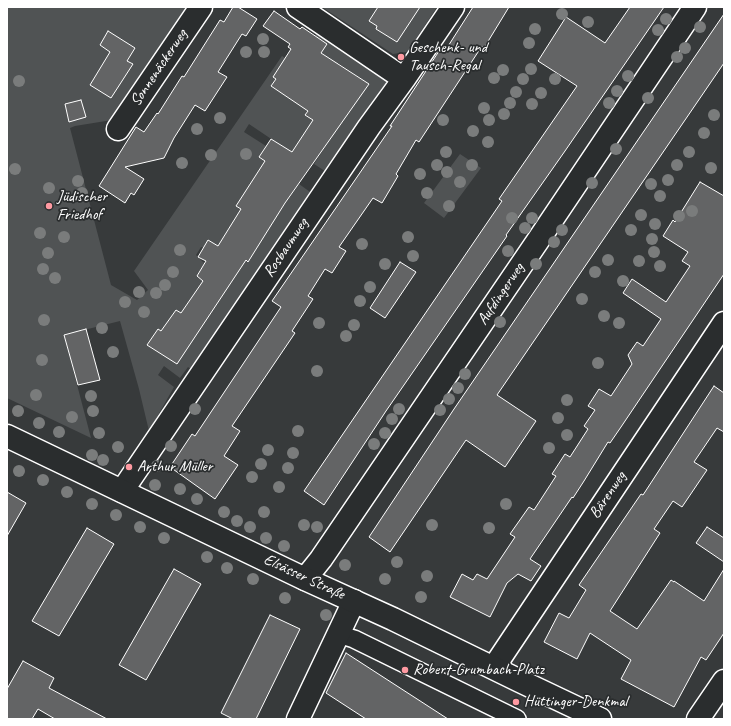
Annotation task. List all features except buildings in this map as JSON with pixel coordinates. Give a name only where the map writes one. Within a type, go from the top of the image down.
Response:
[{"type":"street","name":"Sonnenäckerweg","points":[[118,129],[201,7]]},
{"type":"street","points":[[298,7],[404,79]]},
{"type":"street","name":"Rosbaumweg","points":[[122,491],[453,7]]},
{"type":"street","name":"Aufdingerweg","points":[[305,579],[321,559],[695,7]]},
{"type":"street","name":"Bärenweg","points":[[494,667],[724,323]]},
{"type":"street","name":"Elsässer Straße","points":[[7,436],[305,579],[494,667],[599,719]]},
{"type":"street","points":[[298,719],[354,601]]},
{"type":"street","points":[[338,634],[354,639],[517,719]]},
{"type":"street","points":[[698,719],[724,681]]},
{"type":"shaded area","points":[[7,7],[188,7],[112,120],[70,128],[111,285],[137,300],[148,290],[134,271],[282,56],[302,68],[315,49],[321,53],[327,44],[315,36],[318,31],[388,80],[325,171],[314,164],[340,124],[369,84],[338,63],[305,115],[313,120],[292,153],[249,124],[244,132],[266,146],[259,157],[265,161],[252,181],[265,190],[260,198],[252,193],[236,219],[243,224],[237,232],[229,228],[220,243],[228,248],[227,252],[248,262],[272,222],[299,184],[313,194],[194,371],[188,367],[180,378],[164,366],[158,375],[174,387],[149,431],[120,321],[64,335],[91,438],[7,398]],"holes":[[[209,241],[226,251],[216,267],[231,282],[179,360],[161,348],[158,352],[147,345],[158,329],[168,335],[175,323],[170,319],[176,310],[181,313],[203,281],[197,276],[205,264],[196,255],[201,247],[204,248]]]},
{"type":"shaded area","points":[[322,7],[437,7],[408,51],[393,54]]},
{"type":"shaded area","points":[[460,154],[481,168],[444,218],[424,203]]},
{"type":"place","name":"Geschenk- und Tausch-Regal","points":[[401,57]]},
{"type":"place","name":"Jüdischer Friedhof","points":[[49,206]]},
{"type":"place","name":"Arthur Müller","points":[[129,467]]},
{"type":"place","name":"Robert-Grumbach-Platz","points":[[405,670]]},
{"type":"place","name":"Hüttinger-Denkmal","points":[[516,702]]}]
